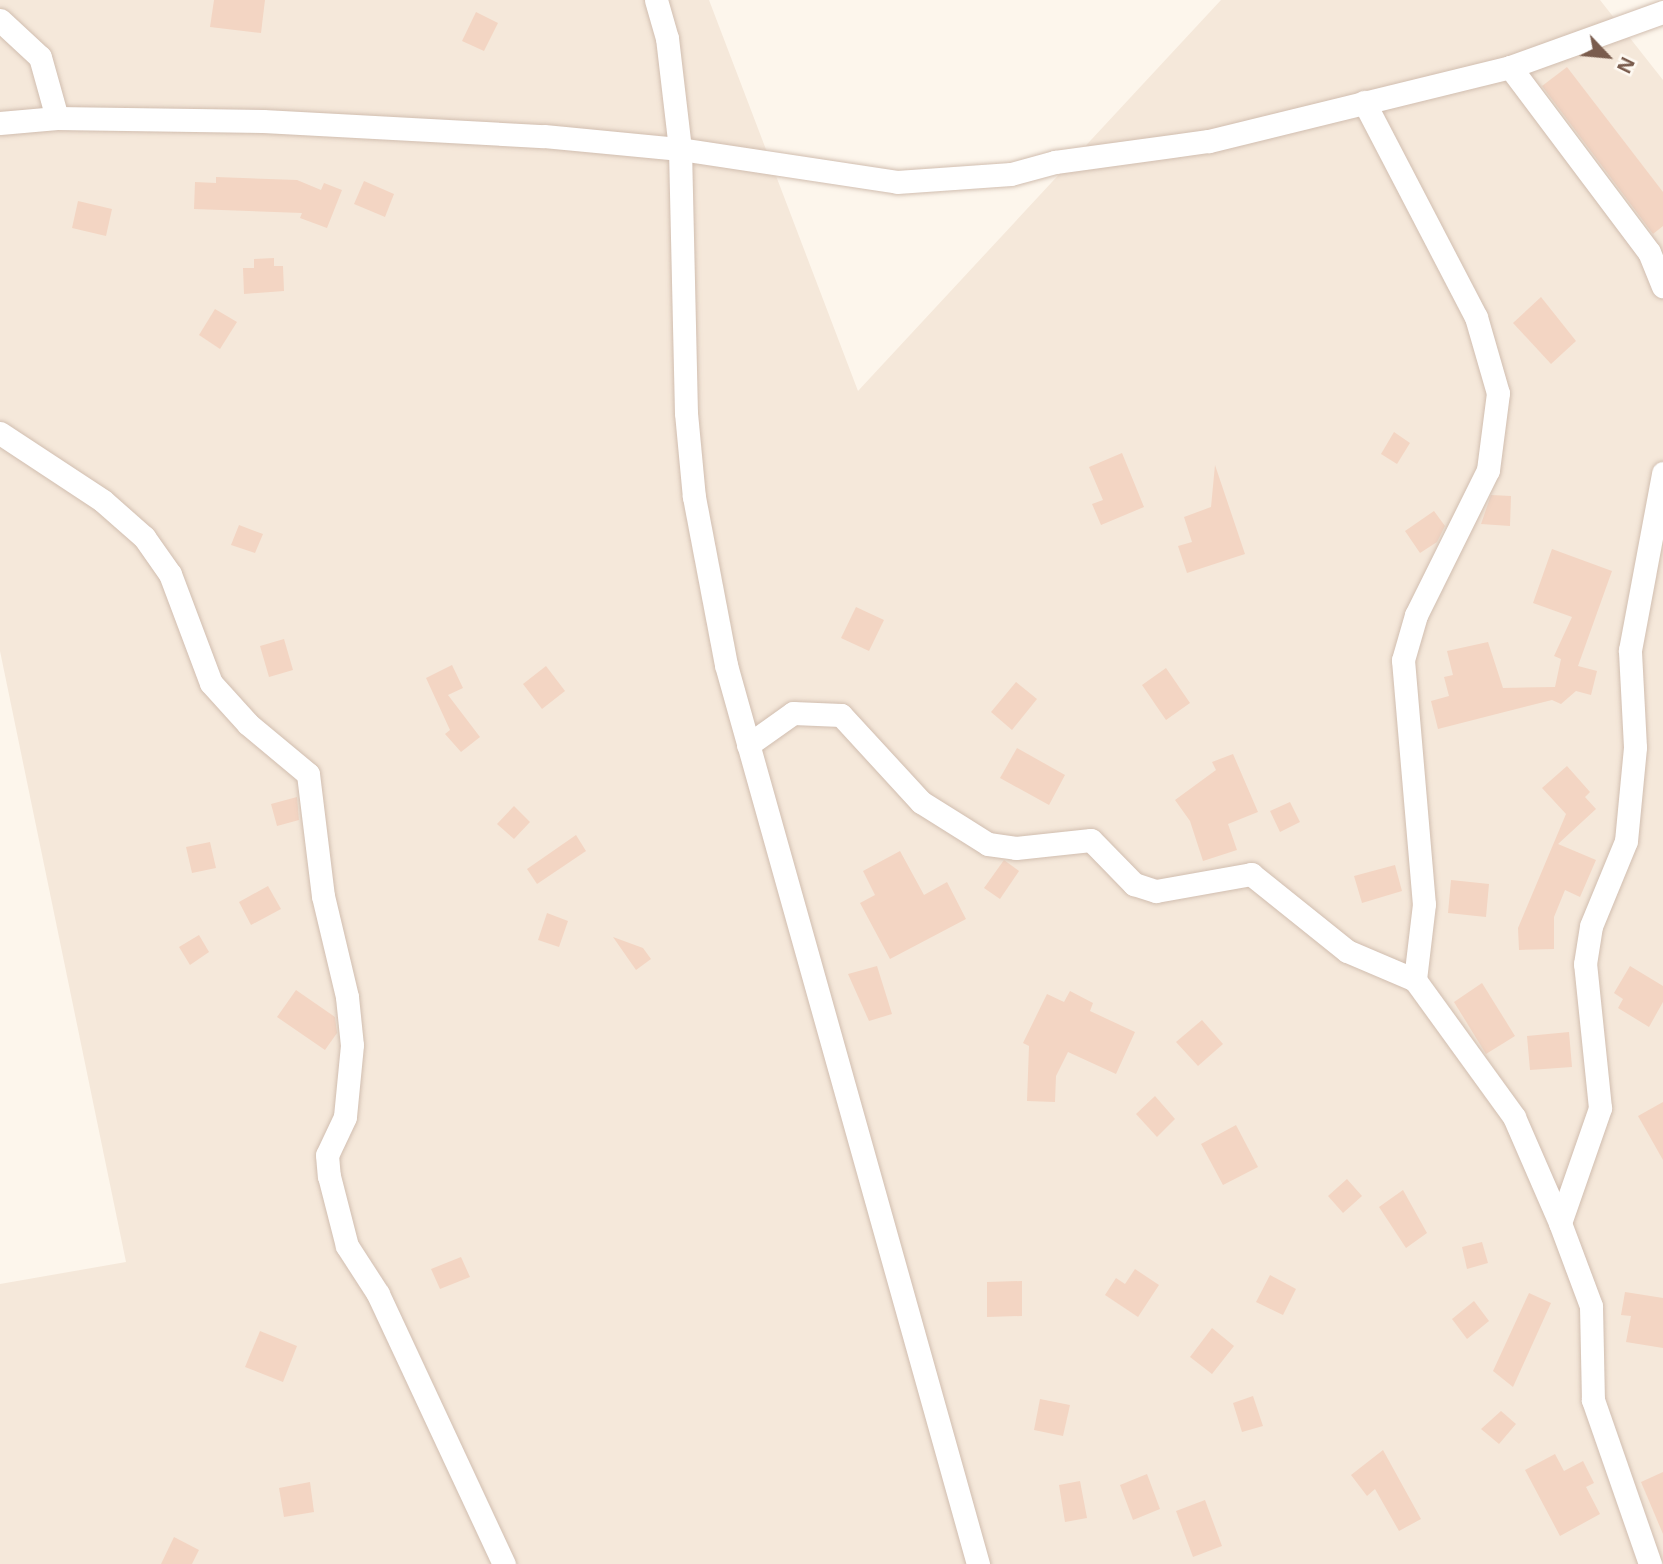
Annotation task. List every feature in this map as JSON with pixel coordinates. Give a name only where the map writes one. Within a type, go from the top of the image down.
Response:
[{"type":"street","points":[[656,0],[667,38],[680,149],[686,413],[694,497],[726,665],[978,1564]]},
{"type":"street","points":[[0,123],[57,118],[263,121],[680,149],[897,182],[1011,174],[1055,162],[1189,145],[1510,67],[1663,12]]},
{"type":"street","points":[[0,20],[40,57],[57,118]]},
{"type":"street","points":[[1510,67],[1650,252],[1663,286]]},
{"type":"street","points":[[1364,102],[1476,317],[1498,393],[1488,470],[1416,615],[1403,660],[1424,904],[1415,980]]},
{"type":"street","points":[[0,433],[103,501],[144,537],[170,574],[211,682],[248,724],[308,774],[323,896],[345,986],[352,1045],[345,1116],[327,1155],[329,1176],[350,1252],[378,1294],[504,1564]]},
{"type":"street","points":[[1559,1223],[1601,1108],[1585,964],[1591,926],[1626,841],[1635,747],[1630,650],[1663,472]]},
{"type":"street","points":[[748,745],[793,713],[841,715],[921,802],[988,844],[1016,848],[1090,840],[1134,884],[1156,891],[1251,874],[1347,951],[1415,980],[1514,1117],[1559,1223],[1591,1306],[1593,1400],[1647,1563]]},
{"type":"shaded area","points":[[0,0],[709,0],[858,391],[1221,0],[1600,0],[1663,80],[1663,1564],[0,1564],[0,1284],[126,1262],[0,651]]},
{"type":"building","points":[[214,0],[265,0],[261,33],[210,27]]},
{"type":"building","points":[[476,12],[498,23],[484,51],[462,41]]},
{"type":"building","points":[[1567,67],[1663,192],[1663,226],[1653,234],[1542,86]]},
{"type":"building","points":[[216,177],[297,180],[321,190],[324,183],[342,190],[327,228],[300,218],[302,213],[194,209],[195,182],[216,183]]},
{"type":"building","points":[[364,181],[394,194],[385,217],[354,204]]},
{"type":"building","points":[[78,201],[112,209],[106,236],[72,228]]},
{"type":"building","points":[[274,258],[274,266],[283,266],[284,291],[244,294],[243,268],[254,268],[254,259]]},
{"type":"building","points":[[1541,297],[1576,341],[1551,364],[1513,323]]},
{"type":"building","points":[[215,309],[237,322],[220,349],[199,335]]},
{"type":"building","points":[[1394,432],[1410,443],[1397,464],[1381,454]]},
{"type":"building","points":[[1122,453],[1144,507],[1101,525],[1092,504],[1103,500],[1089,467]]},
{"type":"building","points":[[1215,465],[1245,554],[1187,573],[1178,546],[1192,542],[1184,517],[1211,507]]},
{"type":"building","points":[[1491,495],[1511,496],[1510,526],[1481,524]]},
{"type":"building","points":[[1434,511],[1445,526],[1437,542],[1420,553],[1405,531]]},
{"type":"building","points":[[239,525],[263,534],[255,553],[231,545]]},
{"type":"building","points":[[1552,549],[1612,571],[1578,666],[1597,671],[1591,695],[1576,691],[1561,704],[1552,700],[1438,729],[1431,701],[1449,696],[1444,677],[1453,675],[1447,651],[1488,642],[1503,688],[1555,687],[1561,659],[1554,656],[1572,617],[1533,603]]},
{"type":"building","points":[[856,607],[884,620],[869,651],[841,638]]},
{"type":"building","points":[[284,639],[293,670],[269,677],[260,646]]},
{"type":"building","points":[[452,665],[463,688],[448,695],[480,737],[461,752],[445,734],[450,730],[426,678]]},
{"type":"building","points":[[546,666],[565,691],[542,709],[523,684]]},
{"type":"building","points":[[1166,668],[1190,703],[1166,720],[1142,685]]},
{"type":"building","points":[[1016,682],[1037,699],[1012,730],[991,712]]},
{"type":"building","points":[[1017,748],[1065,775],[1049,805],[1000,778]]},
{"type":"building","points":[[1233,754],[1258,812],[1228,824],[1237,850],[1203,861],[1190,821],[1175,800],[1216,770],[1212,762]]},
{"type":"building","points":[[1567,766],[1590,792],[1585,797],[1596,809],[1558,844],[1596,860],[1580,897],[1565,890],[1554,917],[1554,949],[1519,950],[1518,928],[1566,814],[1542,788]]},
{"type":"building","points":[[297,797],[299,820],[277,826],[271,804]]},
{"type":"building","points":[[1290,802],[1300,822],[1280,832],[1270,811]]},
{"type":"building","points":[[514,806],[530,822],[514,839],[497,824]]},
{"type":"building","points":[[576,835],[586,851],[537,884],[527,869]]},
{"type":"building","points":[[210,842],[216,868],[192,873],[186,847]]},
{"type":"building","points":[[900,851],[924,895],[947,882],[966,919],[890,959],[860,903],[875,895],[863,871]]},
{"type":"building","points":[[1004,860],[1019,871],[1000,899],[984,888]]},
{"type":"building","points":[[1395,865],[1402,891],[1362,903],[1354,876]]},
{"type":"building","points":[[1451,880],[1489,884],[1486,917],[1448,913]]},
{"type":"building","points":[[268,886],[281,909],[251,925],[239,902]]},
{"type":"building","points":[[547,913],[568,921],[559,947],[538,940]]},
{"type":"building","points":[[199,935],[209,952],[190,965],[179,947]]},
{"type":"building","points":[[613,937],[643,948],[651,959],[636,970]]},
{"type":"building","points":[[877,966],[892,1014],[869,1021],[848,974]]},
{"type":"building","points":[[1630,966],[1663,986],[1663,1002],[1649,1027],[1618,1008],[1623,999],[1614,993]]},
{"type":"building","points":[[1482,983],[1515,1036],[1486,1054],[1454,1002]]},
{"type":"building","points":[[296,990],[335,1017],[337,1033],[325,1050],[277,1017]]},
{"type":"building","points":[[1070,991],[1093,1003],[1090,1011],[1135,1032],[1116,1074],[1068,1052],[1056,1076],[1055,1102],[1027,1101],[1029,1046],[1023,1043],[1047,994],[1064,1002]]},
{"type":"building","points":[[1202,1020],[1223,1044],[1198,1066],[1176,1042]]},
{"type":"building","points":[[1569,1032],[1572,1067],[1530,1070],[1527,1036]]},
{"type":"building","points":[[1155,1096],[1175,1119],[1157,1137],[1136,1114]]},
{"type":"building","points":[[1663,1102],[1663,1160],[1638,1116]]},
{"type":"building","points":[[1236,1125],[1258,1167],[1223,1185],[1201,1144]]},
{"type":"building","points":[[1347,1179],[1362,1196],[1343,1213],[1328,1196]]},
{"type":"building","points":[[1403,1190],[1427,1233],[1406,1248],[1379,1207]]},
{"type":"building","points":[[1482,1242],[1488,1263],[1467,1269],[1462,1247]]},
{"type":"building","points":[[461,1257],[470,1277],[440,1289],[431,1269]]},
{"type":"building","points":[[1135,1269],[1159,1285],[1138,1317],[1105,1295],[1116,1278],[1125,1284]]},
{"type":"building","points":[[1270,1275],[1296,1289],[1283,1315],[1256,1302]]},
{"type":"building","points":[[1022,1281],[1022,1316],[987,1317],[987,1282]]},
{"type":"building","points":[[1625,1292],[1663,1298],[1663,1348],[1626,1342],[1631,1316],[1621,1315]]},
{"type":"building","points":[[1529,1293],[1551,1303],[1513,1387],[1493,1371]]},
{"type":"building","points":[[1474,1301],[1489,1321],[1467,1339],[1452,1319]]},
{"type":"building","points":[[1212,1328],[1234,1346],[1212,1374],[1190,1357]]},
{"type":"building","points":[[260,1331],[297,1346],[283,1382],[245,1367]]},
{"type":"building","points":[[1253,1396],[1263,1426],[1242,1432],[1233,1403]]},
{"type":"building","points":[[1040,1399],[1070,1405],[1063,1436],[1034,1430]]},
{"type":"building","points":[[1501,1411],[1516,1424],[1499,1444],[1481,1429]]},
{"type":"building","points":[[1383,1450],[1421,1519],[1399,1531],[1375,1489],[1367,1496],[1351,1475]]},
{"type":"building","points":[[1555,1454],[1564,1471],[1583,1461],[1594,1483],[1586,1487],[1600,1514],[1560,1536],[1525,1470]]},
{"type":"building","points":[[1663,1472],[1663,1534],[1641,1482]]},
{"type":"building","points":[[1147,1474],[1160,1509],[1133,1520],[1120,1485]]},
{"type":"building","points":[[1080,1481],[1087,1518],[1065,1522],[1059,1485]]},
{"type":"building","points":[[310,1482],[314,1512],[284,1517],[279,1488]]},
{"type":"building","points":[[1205,1500],[1222,1546],[1193,1557],[1176,1511]]},
{"type":"building","points":[[174,1537],[199,1550],[192,1564],[161,1564]]}]
